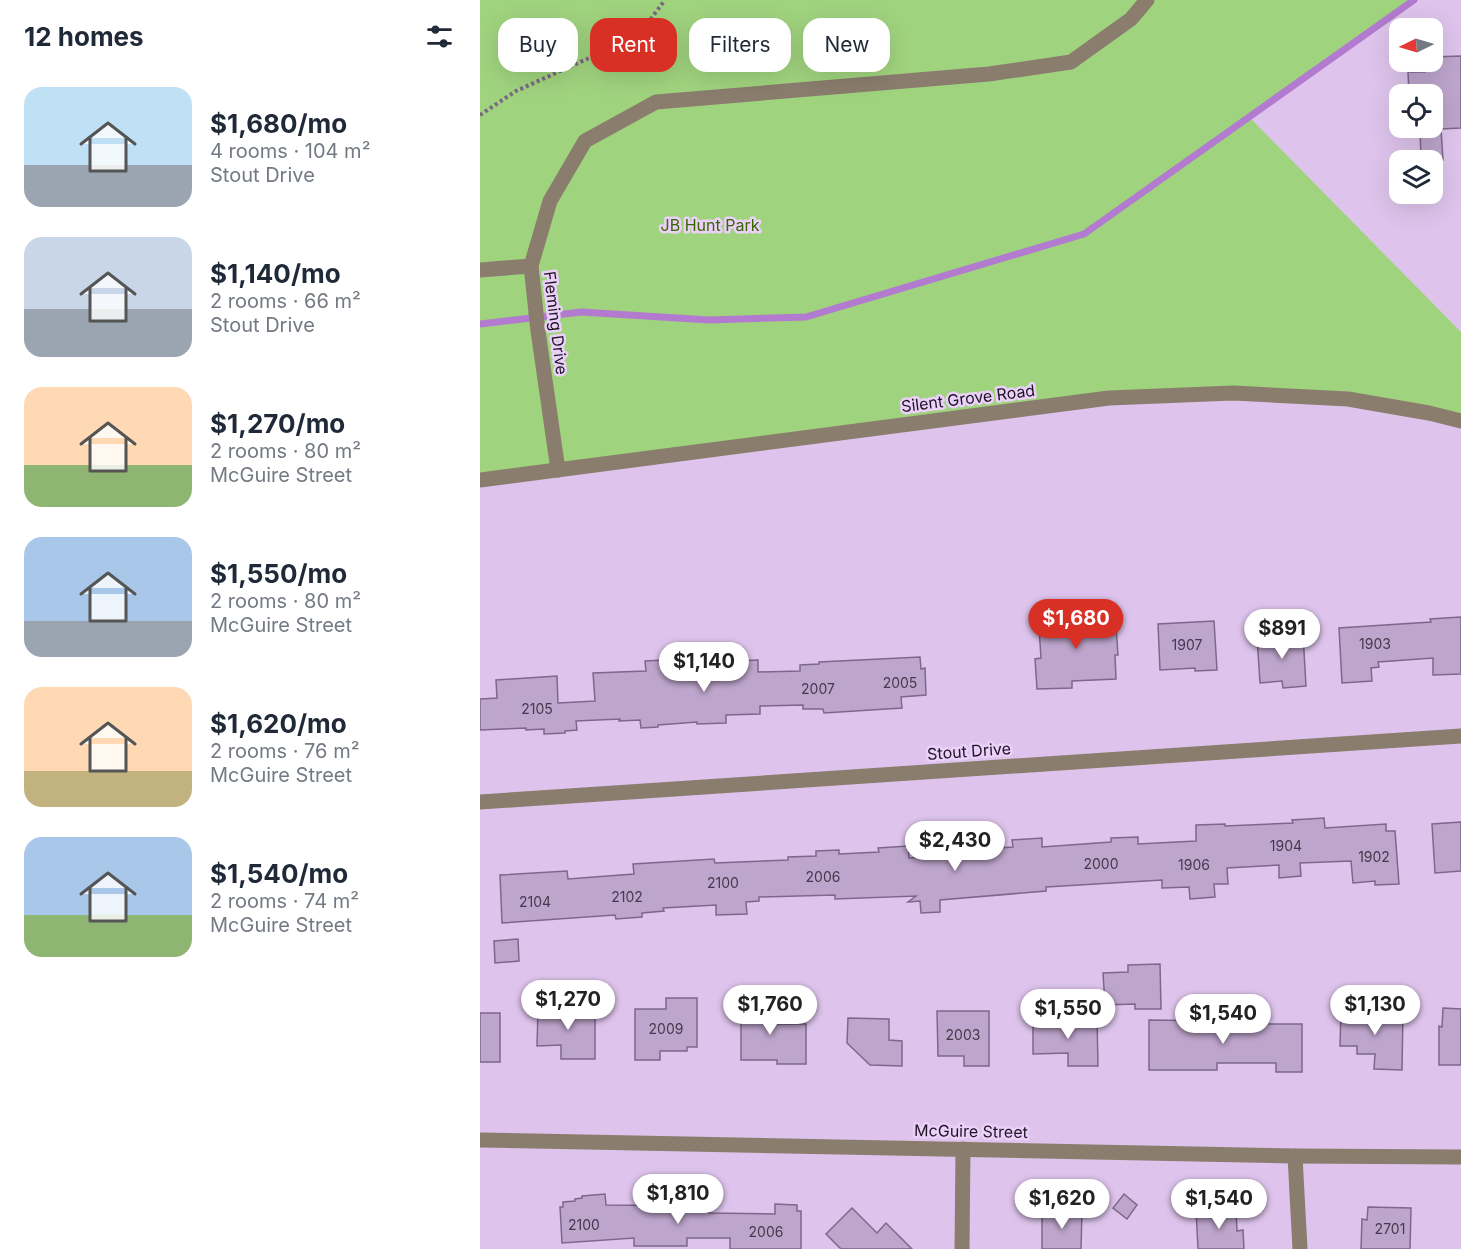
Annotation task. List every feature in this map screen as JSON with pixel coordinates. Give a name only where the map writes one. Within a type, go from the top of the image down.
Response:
[{"type":"street","name":"Fleming Drive","points":[[558,470],[531,266],[550,201],[585,141],[656,102],[989,74],[1071,62],[1131,20],[1147,0]]},
{"type":"street","points":[[480,270],[531,266]]},
{"type":"street","name":"Silent Grove Road","points":[[480,480],[1109,398],[1233,393],[1348,399],[1429,412],[1461,421]]},
{"type":"street","name":"Stout Drive","points":[[480,802],[1461,736]]},
{"type":"street","name":"McGuire Street","points":[[480,1140],[1295,1156],[1461,1157]]},
{"type":"street","points":[[962,1249],[963,1149]]},
{"type":"street","points":[[1295,1156],[1300,1249]]},
{"type":"path","points":[[480,115],[516,91],[638,36],[665,0]]},
{"type":"green space","name":"JB Hunt Park","points":[[480,0],[1412,0],[1249,117],[1461,332],[1461,421],[1348,399],[1109,398],[480,480]]},
{"type":"building","points":[[1461,56],[1461,128],[1443,129],[1443,84],[1409,84],[1408,72],[1443,72],[1443,57]]},
{"type":"building","points":[[1420,138],[1442,138],[1442,150],[1421,150]]},
{"type":"building","points":[[1096,606],[1097,627],[1116,626],[1118,655],[1115,655],[1116,679],[1072,681],[1072,688],[1037,689],[1035,659],[1041,658],[1039,627],[1056,626],[1055,608]]},
{"type":"building","points":[[1461,617],[1461,674],[1433,675],[1433,658],[1378,662],[1379,667],[1371,668],[1372,681],[1342,683],[1339,628],[1431,622],[1430,619]]},
{"type":"building","points":[[1214,621],[1217,670],[1195,671],[1195,668],[1160,670],[1158,624]]},
{"type":"building","points":[[1303,634],[1306,686],[1283,688],[1282,681],[1260,683],[1257,637]]},
{"type":"building","points":[[711,653],[711,662],[758,660],[758,672],[800,671],[800,665],[819,664],[819,662],[920,657],[921,669],[925,668],[926,695],[901,697],[902,708],[824,713],[823,709],[803,709],[803,705],[760,706],[760,714],[726,715],[726,723],[697,724],[697,722],[641,728],[640,720],[619,721],[620,719],[576,721],[577,730],[565,731],[565,733],[544,734],[544,729],[526,730],[526,728],[480,730],[480,699],[497,698],[496,680],[557,676],[558,703],[595,701],[593,673],[646,671],[645,661],[685,659],[684,654]]},
{"type":"building","points":[[1324,818],[1325,828],[1386,824],[1386,831],[1395,831],[1399,884],[1375,885],[1375,881],[1353,883],[1351,861],[1300,863],[1301,876],[1279,878],[1279,865],[1227,868],[1228,884],[1214,884],[1215,897],[1190,899],[1189,887],[1162,888],[1162,880],[1046,887],[1046,891],[940,900],[940,912],[921,913],[920,901],[908,902],[916,896],[835,899],[835,895],[759,897],[759,901],[746,902],[747,914],[716,915],[716,905],[663,908],[664,911],[642,913],[642,917],[616,919],[615,915],[502,923],[500,875],[567,871],[568,879],[634,874],[633,864],[714,859],[715,863],[788,860],[788,857],[816,856],[816,851],[839,850],[839,854],[879,852],[878,848],[908,846],[909,858],[970,854],[970,850],[1013,847],[1012,840],[1042,838],[1042,847],[1111,842],[1111,838],[1138,837],[1138,844],[1196,841],[1196,825],[1293,823],[1292,820]]},
{"type":"building","points":[[1461,822],[1461,871],[1435,873],[1432,824]]},
{"type":"building","points":[[518,939],[519,961],[495,963],[494,941]]},
{"type":"building","points":[[1160,964],[1161,1009],[1135,1009],[1135,1004],[1105,1005],[1103,973],[1128,972],[1128,965]]},
{"type":"building","points":[[741,995],[765,995],[765,1024],[806,1024],[806,1064],[777,1064],[777,1060],[741,1060]]},
{"type":"building","points":[[666,998],[697,998],[697,1047],[687,1047],[687,1051],[660,1051],[660,1060],[635,1060],[635,1009],[666,1009]]},
{"type":"building","points":[[538,1008],[595,1008],[595,1059],[561,1059],[561,1045],[537,1046]]},
{"type":"building","points":[[1443,1008],[1461,1009],[1461,1065],[1439,1065],[1439,1026],[1442,1027]]},
{"type":"building","points":[[1341,1010],[1403,1012],[1402,1070],[1374,1069],[1375,1054],[1357,1054],[1357,1046],[1340,1046]]},
{"type":"building","points":[[937,1011],[989,1011],[989,1066],[964,1066],[964,1056],[938,1056]]},
{"type":"building","points":[[480,1013],[500,1013],[500,1062],[480,1062]]},
{"type":"building","points":[[848,1018],[889,1019],[889,1040],[902,1041],[902,1066],[870,1065],[847,1043]]},
{"type":"building","points":[[1033,1019],[1097,1019],[1098,1066],[1068,1066],[1068,1053],[1033,1054]]},
{"type":"building","points":[[1149,1020],[1218,1021],[1218,1024],[1302,1024],[1302,1072],[1276,1072],[1276,1063],[1217,1063],[1217,1070],[1149,1070]]},
{"type":"building","points":[[605,1194],[606,1205],[709,1206],[709,1213],[775,1214],[775,1204],[797,1205],[797,1211],[801,1211],[801,1249],[730,1249],[730,1238],[687,1238],[687,1246],[634,1246],[634,1238],[562,1243],[560,1207],[563,1207],[563,1202],[575,1201],[582,1196]]},
{"type":"building","points":[[1124,1194],[1137,1205],[1127,1219],[1113,1208]]},
{"type":"building","points":[[1368,1207],[1411,1208],[1410,1249],[1361,1249],[1362,1219],[1367,1220]]},
{"type":"building","points":[[852,1208],[877,1233],[886,1223],[912,1249],[841,1249],[826,1234]]},
{"type":"building","points":[[1236,1208],[1237,1231],[1243,1230],[1244,1249],[1198,1249],[1196,1210]]},
{"type":"building","points":[[1042,1211],[1082,1211],[1081,1249],[1042,1249]]},
{"type":"waterway","points":[[480,324],[581,312],[709,320],[806,317],[1084,234],[1414,0]]}]
